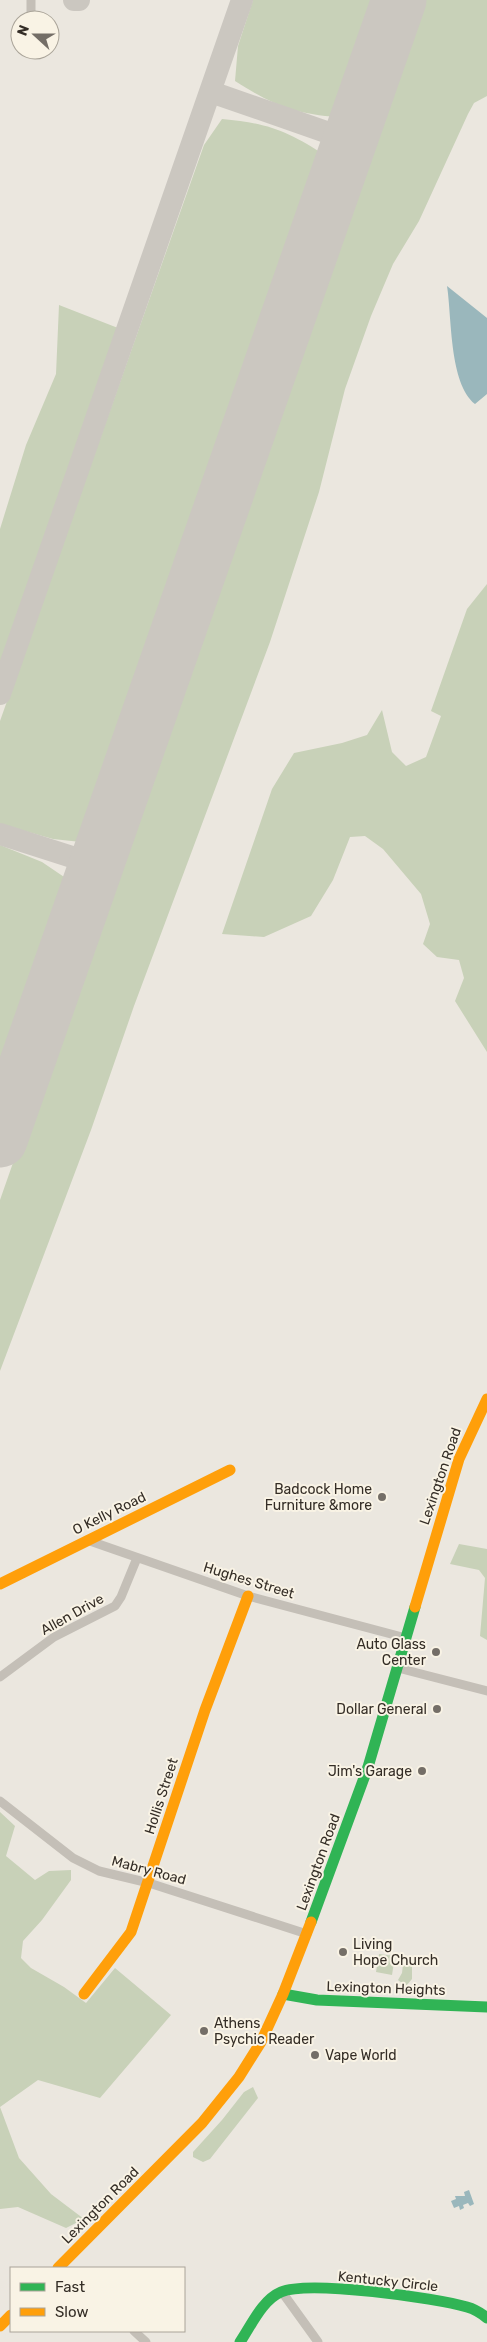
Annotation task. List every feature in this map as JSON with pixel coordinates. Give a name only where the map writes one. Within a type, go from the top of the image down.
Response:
[{"type":"main road","name":"Lexington Road","points":[[59,2267],[222,2101],[261,2042],[307,1934],[368,1767],[459,1459],[487,1399]]},
{"type":"main road","name":"O Kelly Road","points":[[0,1584],[230,1470]]},
{"type":"main road","name":"Hollis Street","points":[[84,1994],[128,1937],[149,1883],[205,1710],[248,1596]]},
{"type":"main road","name":"Lexington Heights","points":[[283,1994],[317,2000],[487,2007]]},
{"type":"main road","name":"Kentucky Circle","points":[[282,2292],[308,2287],[414,2297],[464,2306],[487,2318]]},
{"type":"main road","points":[[240,2342],[270,2301],[282,2292]]},
{"type":"main road","points":[[0,2326],[10,2316]]},
{"type":"street","name":"Hughes Street","points":[[87,1540],[248,1596],[406,1638]]},
{"type":"street","name":"Allen Drive","points":[[0,1677],[54,1637],[116,1606],[137,1558]]},
{"type":"street","points":[[398,1668],[487,1691]]},
{"type":"street","name":"Mabry Road","points":[[0,1801],[72,1858],[99,1871],[149,1883],[307,1934]]},
{"type":"street","points":[[282,2292],[318,2342]]},
{"type":"street","points":[[135,2332],[146,2342]]},
{"type":"green space","points":[[253,0],[380,0],[338,117],[322,116],[284,107],[235,81],[238,46]]},
{"type":"green space","points":[[420,0],[487,0],[487,96],[474,103],[468,114],[419,221],[393,264],[371,316],[345,389],[319,492],[270,642],[134,1006],[91,1130],[0,1371],[0,1200]]},
{"type":"green space","points":[[222,119],[252,123],[277,130],[300,140],[326,156],[87,838],[81,842],[53,839],[0,824],[0,721],[204,145]]},
{"type":"green space","points":[[59,305],[118,328],[0,664],[0,529],[26,445],[56,374]]},
{"type":"green space","points":[[487,584],[487,1052],[455,1001],[464,978],[459,960],[437,957],[423,944],[430,924],[421,894],[383,849],[365,836],[350,837],[333,880],[311,916],[264,937],[222,934],[272,789],[294,753],[342,743],[367,735],[382,710],[392,752],[406,766],[426,757],[441,716],[431,711],[467,609]]},
{"type":"green space","points":[[0,845],[42,862],[70,881],[0,1080]]},
{"type":"green space","points":[[459,1544],[487,1549],[487,1640],[480,1636],[485,1578],[479,1570],[450,1564]]},
{"type":"green space","points":[[0,1812],[15,1826],[6,1856],[35,1880],[49,1871],[71,1870],[71,1880],[42,1920],[23,1941],[21,1958],[31,1968],[64,1987],[86,2003],[115,1968],[171,2015],[100,2098],[38,2080],[0,2107]]},
{"type":"green space","points":[[379,1954],[395,1956],[392,1975],[376,1972]]},
{"type":"green space","points":[[404,1956],[412,1957],[412,1979],[406,1986],[398,1980],[402,1973]]},
{"type":"green space","points":[[253,2087],[258,2098],[210,2159],[203,2162],[193,2157],[193,2152],[244,2092]]},
{"type":"green space","points":[[0,2107],[19,2158],[51,2194],[84,2219],[66,2228],[18,2207],[0,2209]]},
{"type":"water","points":[[447,286],[487,318],[487,394],[475,404],[460,381],[456,366]]},
{"type":"water","points":[[469,2190],[474,2204],[470,2206],[468,2203],[463,2205],[464,2208],[460,2210],[459,2206],[454,2208],[451,2201],[456,2199],[455,2196],[465,2196],[464,2192]]},
{"type":"taxiway","points":[[74,0],[79,0]]},
{"type":"taxiway","points":[[0,694],[242,0]]},
{"type":"taxiway","points":[[211,92],[349,140]]},
{"type":"taxiway","points":[[0,834],[97,865]]},
{"type":"runway","points":[[0,1140],[399,0]]},
{"type":"traffic: fast","points":[[311,1922],[368,1767],[415,1607]]},
{"type":"traffic: fast","points":[[283,1994],[317,2000],[487,2007]]},
{"type":"traffic: fast","points":[[240,2342],[268,2301],[281,2292],[296,2289],[344,2289],[429,2299],[470,2308],[487,2318]]},
{"type":"traffic: slow","points":[[415,1607],[459,1459],[487,1399]]},
{"type":"traffic: slow","points":[[0,1584],[230,1470]]},
{"type":"traffic: slow","points":[[84,1994],[131,1932],[205,1710],[248,1596]]},
{"type":"traffic: slow","points":[[59,2267],[202,2123],[239,2077],[261,2042],[283,1994],[311,1922]]},
{"type":"traffic: slow","points":[[0,2326],[10,2316]]},
{"type":"place","name":"Badcock Home Furniture &more","points":[[382,1497]]},
{"type":"place","name":"Auto Glass Center","points":[[436,1652]]},
{"type":"place","name":"Dollar General","points":[[437,1709]]},
{"type":"place","name":"Jim's Garage","points":[[422,1771]]},
{"type":"place","name":"Living Hope Church","points":[[343,1952]]},
{"type":"place","name":"Athens Psychic Reader","points":[[204,2031]]},
{"type":"place","name":"Vape World","points":[[315,2055]]}]
